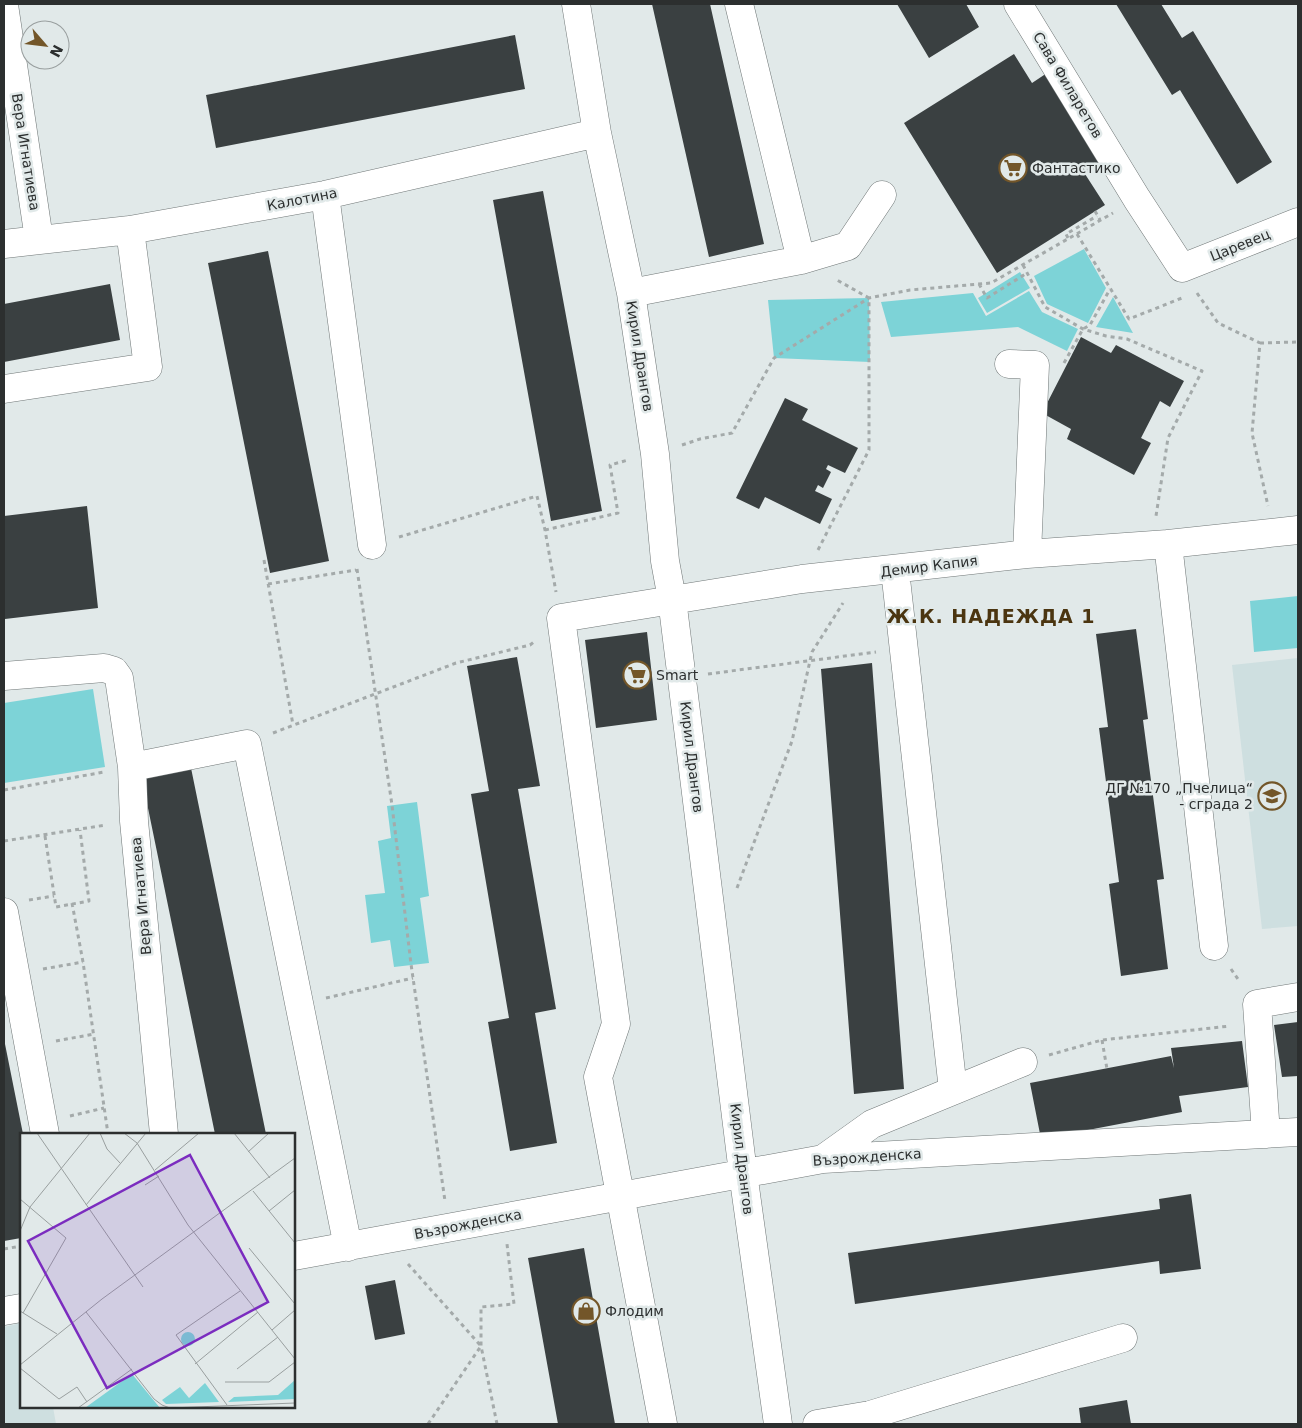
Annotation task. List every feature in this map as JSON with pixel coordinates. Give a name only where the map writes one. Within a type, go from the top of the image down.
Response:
[{"type":"street","name":"Кирил Дрангов","points":[[576,4],[597,133],[631,293],[655,454],[666,561],[743,1174],[778,1424]]},
{"type":"street","points":[[739,4],[801,260]]},
{"type":"street","name":"Сава Филаретов","points":[[1018,4],[1137,199],[1182,268]]},
{"type":"street","name":"Вера Игнатиева","points":[[4,5],[39,240]]},
{"type":"street","name":"Калотина","points":[[4,244],[130,230],[325,195],[597,133]]},
{"type":"street","points":[[325,195],[372,545]]},
{"type":"street","points":[[631,293],[801,260],[848,246],[882,195]]},
{"type":"street","name":"Царевец","points":[[1182,268],[1298,222]]},
{"type":"street","points":[[4,389],[148,367],[130,230]]},
{"type":"street","points":[[1009,364],[1035,365],[1028,554]]},
{"type":"street","name":"Демир Капия","points":[[561,618],[802,579],[1028,554],[1160,544],[1286,531]]},
{"type":"street","points":[[1160,544],[1214,946]]},
{"type":"street","points":[[895,570],[953,1090]]},
{"type":"street","points":[[561,618],[616,1024],[598,1077],[663,1424]]},
{"type":"street","name":"Вера Игнатиева","points":[[4,676],[104,668],[114,671],[119,678],[132,767],[134,821],[164,1133]]},
{"type":"street","points":[[132,767],[247,744],[348,1247]]},
{"type":"street","points":[[4,912],[43,1128]]},
{"type":"street","points":[[1266,1134],[1257,1013],[1298,997]]},
{"type":"street","points":[[823,1158],[872,1124],[1023,1062]]},
{"type":"street","name":"Възрожденска","points":[[295,1256],[823,1158],[1298,1132]]},
{"type":"street","points":[[4,1311],[20,1308]]},
{"type":"street","points":[[816,1424],[870,1414],[1123,1338]]},
{"type":"path","points":[[545,530],[618,513],[610,465],[655,454],[700,439],[732,433],[774,358],[869,298],[910,290],[991,283],[1137,199]]},
{"type":"path","points":[[1095,211],[1100,220]]},
{"type":"path","points":[[1068,238],[1066,234],[1097,216]]},
{"type":"path","points":[[1078,234],[1129,319],[1188,295]]},
{"type":"path","points":[[1023,265],[1045,307],[1083,329],[1106,336],[1127,339],[1202,371],[1168,438],[1160,544]]},
{"type":"path","points":[[979,284],[987,298],[1026,273]]},
{"type":"path","points":[[1060,371],[1083,329],[1090,325],[1110,289]]},
{"type":"path","points":[[1196,292],[1218,323],[1260,342],[1298,342]]},
{"type":"path","points":[[802,579],[869,450],[869,298]]},
{"type":"path","points":[[1260,342],[1252,433],[1286,531]]},
{"type":"path","points":[[247,744],[293,725],[376,693],[456,663],[530,645],[561,618],[537,496],[372,545],[356,570],[376,693],[392,805],[413,978],[449,1227]]},
{"type":"path","points":[[264,560],[293,725]]},
{"type":"path","points":[[267,584],[356,570]]},
{"type":"path","points":[[734,893],[743,875],[792,741],[812,652],[862,573]]},
{"type":"path","points":[[682,677],[904,648]]},
{"type":"path","points":[[4,790],[132,767]]},
{"type":"path","points":[[4,842],[134,821]]},
{"type":"path","points":[[45,836],[56,907],[89,901],[80,830]]},
{"type":"path","points":[[72,904],[83,962],[108,1133]]},
{"type":"path","points":[[1023,1062],[1102,1040],[1257,1013],[1214,946]]},
{"type":"path","points":[[15,974],[83,962]]},
{"type":"path","points":[[300,1003],[413,978]]},
{"type":"path","points":[[28,1046],[94,1034]]},
{"type":"path","points":[[1102,1040],[1107,1068]]},
{"type":"path","points":[[43,1128],[104,1108]]},
{"type":"path","points":[[497,1424],[481,1346],[481,1307],[514,1304],[504,1216]]},
{"type":"path","points":[[387,1239],[481,1346]]},
{"type":"path","points":[[4,1250],[20,1246]]},
{"type":"path","points":[[428,1424],[481,1346]]},
{"type":"shaded area","points":[[1084,249],[1106,288],[1088,323],[1047,304],[1034,276]]},
{"type":"shaded area","points":[[1020,272],[1030,288],[987,313],[978,298]]},
{"type":"shaded area","points":[[1029,291],[1042,312],[1078,329],[1067,351],[1018,327],[891,337],[881,302],[973,293],[986,316]]},
{"type":"shaded area","points":[[1113,297],[1133,333],[1096,327]]},
{"type":"shaded area","points":[[869,298],[870,362],[774,358],[768,300]]},
{"type":"shaded area","points":[[1298,596],[1298,648],[1254,652],[1250,601]]},
{"type":"shaded area","name":"ДГ №170 „Пчелица“ - сграда 2","points":[[1298,658],[1298,926],[1262,929],[1232,665]]},
{"type":"shaded area","points":[[93,689],[105,767],[4,783],[4,703]]},
{"type":"shaded area","points":[[417,802],[429,896],[420,898],[429,963],[394,967],[390,940],[371,943],[365,895],[385,893],[378,841],[391,838],[387,806]]},
{"type":"shaded area","points":[[20,1323],[20,1408],[53,1408],[56,1424],[4,1424],[4,1327]]},
{"type":"building","points":[[652,4],[710,4],[764,244],[709,257]]},
{"type":"building","points":[[897,4],[966,4],[979,27],[929,58]]},
{"type":"building","points":[[1116,4],[1161,4],[1182,38],[1193,31],[1272,162],[1237,184],[1180,90],[1172,95]]},
{"type":"building","points":[[515,35],[525,89],[216,148],[206,95]]},
{"type":"building","name":"Фантастико","points":[[1014,54],[1032,83],[1047,73],[1103,162],[1085,174],[1105,205],[997,273],[904,123]]},
{"type":"building","points":[[543,191],[602,511],[551,521],[493,200]]},
{"type":"building","points":[[268,251],[329,561],[270,573],[208,263]]},
{"type":"building","points":[[110,284],[120,340],[4,362],[4,304]]},
{"type":"building","points":[[1081,337],[1111,353],[1116,345],[1184,381],[1170,407],[1160,401],[1141,438],[1151,443],[1134,475],[1067,439],[1071,429],[1042,413]]},
{"type":"building","points":[[785,398],[808,409],[802,420],[858,448],[845,473],[828,465],[826,469],[831,472],[823,488],[818,485],[815,491],[832,499],[820,524],[765,497],[759,509],[736,498]]},
{"type":"building","points":[[87,506],[98,608],[5,619],[4,516]]},
{"type":"building","points":[[1136,629],[1148,719],[1143,720],[1164,879],[1157,880],[1168,969],[1121,976],[1109,884],[1119,882],[1099,728],[1108,727],[1096,634]]},
{"type":"building","points":[[647,632],[657,720],[596,728],[585,640]]},
{"type":"building","points":[[517,657],[540,786],[518,789],[556,1009],[535,1013],[557,1143],[510,1151],[488,1022],[509,1018],[471,794],[489,791],[467,666]]},
{"type":"building","points":[[872,663],[904,1089],[854,1094],[821,669]]},
{"type":"building","points":[[191,768],[266,1133],[215,1133],[142,779]]},
{"type":"building","points":[[1298,1022],[1298,1076],[1282,1077],[1274,1025]]},
{"type":"building","points":[[1242,1041],[1248,1087],[1179,1096],[1182,1112],[1041,1139],[1030,1083],[1171,1056],[1174,1068],[1171,1048]]},
{"type":"building","points":[[5,1044],[23,1133],[20,1133],[20,1238],[4,1241]]},
{"type":"building","points":[[1191,1194],[1201,1269],[1160,1274],[1159,1261],[855,1304],[848,1253],[1160,1209],[1159,1199]]},
{"type":"building","points":[[584,1248],[615,1424],[558,1424],[528,1258]]},
{"type":"building","points":[[395,1280],[405,1334],[375,1340],[365,1286]]},
{"type":"building","points":[[1127,1400],[1131,1424],[1081,1424],[1079,1408]]},
{"type":"place","name":"Фантастико","points":[[1013,168]]},
{"type":"place","name":"Smart","points":[[637,675]]},
{"type":"place","name":"ДГ №170 „Пчелица“ - сграда 2","points":[[1272,796]]},
{"type":"place","name":"Флодим","points":[[586,1311]]},
{"type":"district","name":"Ж.К. НАДЕЖДА 1","points":[[991,616]]}]
